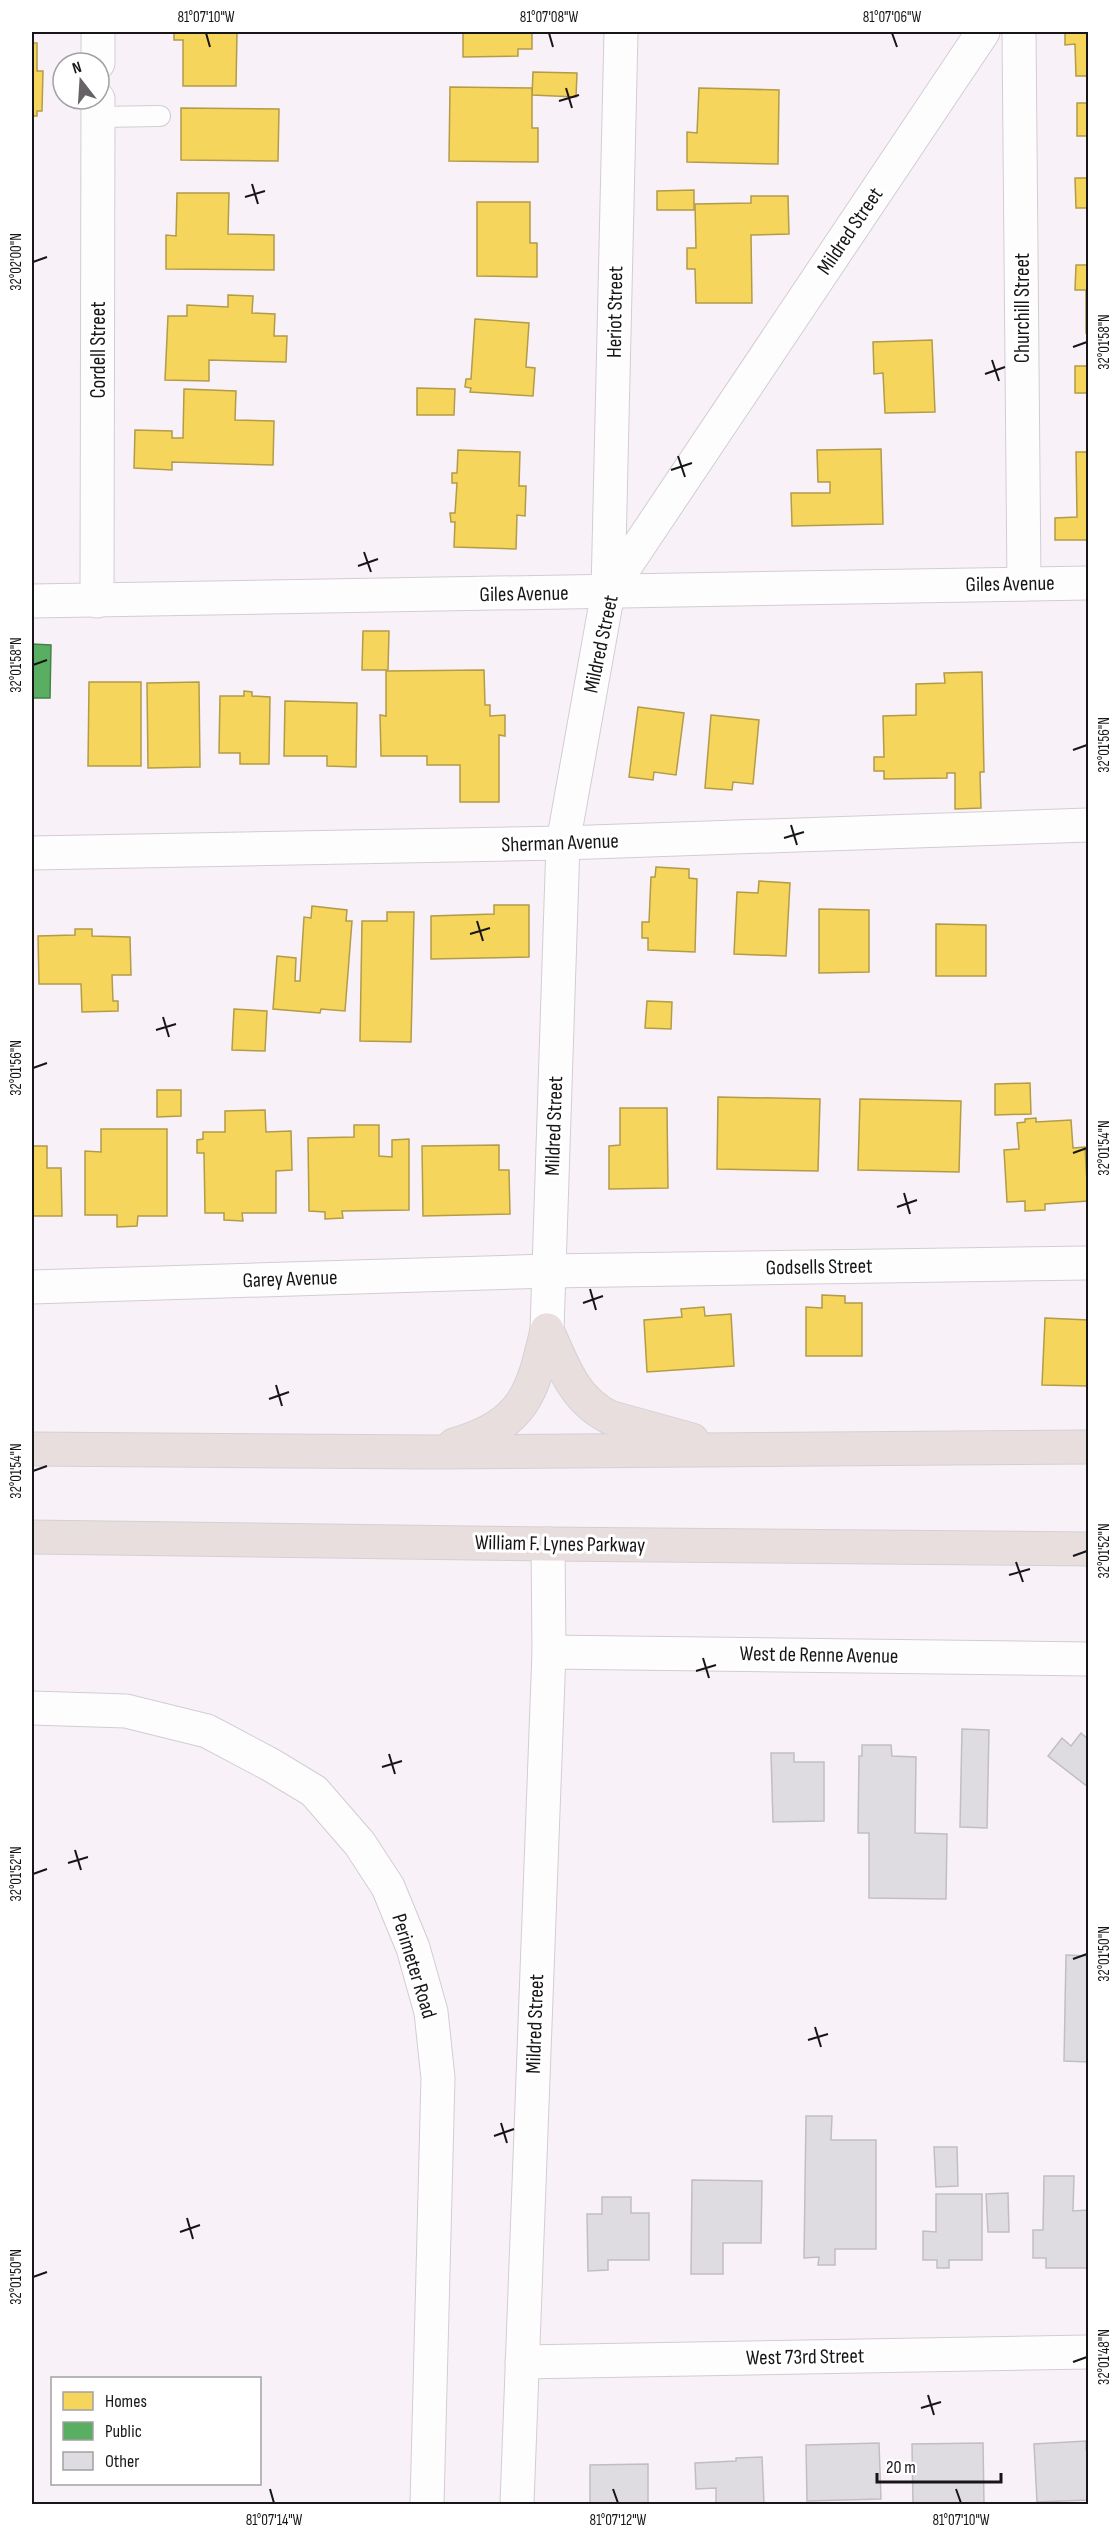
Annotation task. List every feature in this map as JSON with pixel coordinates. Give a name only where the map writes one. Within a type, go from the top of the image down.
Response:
[{"type":"highway","points":[[548,1330],[573,1386],[598,1411],[609,1417],[731,1451]]},
{"type":"highway","points":[[433,1452],[482,1436],[508,1419],[519,1408],[531,1392],[548,1330]]},
{"type":"highway","points":[[32,1449],[433,1452],[1089,1447]]},
{"type":"highway","name":"William F. Lynes Parkway","points":[[32,1537],[1089,1548]]},
{"type":"street","points":[[98,32],[98,51]]},
{"type":"street","name":"Heriot Street","points":[[608,592],[621,32]]},
{"type":"street","name":"Mildred Street","points":[[548,1330],[563,843],[608,592],[983,32]]},
{"type":"street","name":"Churchill Street","points":[[1019,32],[1024,584]]},
{"type":"street","name":"Cordell Street","points":[[97,601],[98,111]]},
{"type":"street","name":"Giles Avenue","points":[[32,601],[1089,583]]},
{"type":"street","name":"Sherman Avenue","points":[[32,853],[563,843],[1089,825]]},
{"type":"street","name":"Godsells Street","points":[[549,1271],[1089,1263]]},
{"type":"street","name":"Garey Avenue","points":[[32,1287],[549,1271]]},
{"type":"street","name":"Mildred Street","points":[[517,2505],[549,1652],[548,1544]]},
{"type":"street","name":"West de Renne Avenue","points":[[549,1652],[1089,1659]]},
{"type":"street","name":"Perimeter Road","points":[[32,1708],[126,1711],[207,1731],[314,1791],[360,1844],[388,1887],[413,1948],[432,2012],[438,2078],[427,2505]]},
{"type":"street","name":"West 73rd Street","points":[[522,2362],[1089,2352]]},
{"type":"lane","points":[[111,110],[160,116]]},
{"type":"building: Homes","points":[[174,32],[237,32],[236,86],[183,86],[183,40],[174,40]]},
{"type":"building: Homes","points":[[463,32],[532,32],[532,49],[518,49],[518,56],[463,57]]},
{"type":"building: Homes","points":[[1065,32],[1088,32],[1088,76],[1076,76],[1075,44],[1065,45]]},
{"type":"building: Homes","points":[[32,43],[37,43],[37,71],[43,71],[42,111],[37,111],[37,116],[32,116]]},
{"type":"building: Homes","points":[[533,72],[577,73],[576,97],[532,95]]},
{"type":"building: Homes","points":[[450,87],[532,88],[532,128],[538,128],[538,162],[449,161]]},
{"type":"building: Homes","points":[[699,88],[779,90],[778,164],[687,162],[687,132],[697,133]]},
{"type":"building: Homes","points":[[1077,103],[1088,103],[1088,136],[1077,136]]},
{"type":"building: Homes","points":[[181,108],[279,109],[278,161],[181,160]]},
{"type":"building: Homes","points":[[1088,175],[1088,248],[1087,208],[1076,208],[1075,178],[1087,178]]},
{"type":"building: Homes","points":[[694,190],[694,210],[657,210],[657,191]]},
{"type":"building: Homes","points":[[177,193],[229,193],[228,234],[274,235],[274,270],[166,269],[166,235],[176,236]]},
{"type":"building: Homes","points":[[751,196],[788,196],[789,234],[751,235],[752,303],[696,303],[695,269],[687,269],[687,248],[696,248],[695,204],[751,203]]},
{"type":"building: Homes","points":[[477,202],[530,202],[530,243],[537,243],[537,277],[477,276]]},
{"type":"building: Homes","points":[[1087,260],[1088,333],[1086,333],[1086,290],[1075,290],[1076,265],[1087,265]]},
{"type":"building: Homes","points":[[228,295],[253,296],[252,313],[275,314],[274,336],[287,336],[286,362],[209,360],[209,381],[165,380],[168,316],[187,316],[187,305],[228,307]]},
{"type":"building: Homes","points":[[475,319],[529,323],[526,367],[535,368],[533,396],[470,392],[471,388],[465,387],[466,379],[471,379]]},
{"type":"building: Homes","points":[[932,340],[935,412],[885,413],[883,373],[874,374],[873,342]]},
{"type":"building: Homes","points":[[1075,366],[1088,366],[1088,411],[1087,393],[1075,393]]},
{"type":"building: Homes","points":[[417,388],[455,389],[454,415],[417,415]]},
{"type":"building: Homes","points":[[184,389],[236,391],[235,420],[274,421],[273,465],[172,462],[172,470],[134,468],[135,430],[172,431],[172,438],[183,438]]},
{"type":"building: Homes","points":[[881,449],[883,524],[792,526],[791,493],[830,493],[830,482],[818,482],[817,450]]},
{"type":"building: Homes","points":[[458,450],[520,452],[519,486],[526,486],[525,516],[517,515],[516,549],[454,547],[455,522],[451,522],[450,513],[455,513],[457,483],[452,483],[452,473],[457,473]]},
{"type":"building: Homes","points":[[1076,452],[1088,452],[1088,540],[1055,540],[1055,518],[1077,517]]},
{"type":"building: Homes","points":[[363,631],[389,631],[388,670],[362,670]]},
{"type":"building: Homes","points":[[484,670],[485,705],[490,705],[490,716],[505,715],[505,736],[499,735],[499,802],[460,802],[460,765],[427,765],[427,756],[381,756],[380,715],[386,716],[386,671]]},
{"type":"building: Homes","points":[[982,672],[984,772],[980,772],[981,808],[955,809],[955,773],[947,773],[947,778],[884,779],[884,771],[874,771],[874,757],[884,757],[883,716],[916,715],[916,684],[945,683],[944,673]]},
{"type":"building: Homes","points":[[89,682],[141,682],[141,766],[88,766]]},
{"type":"building: Homes","points":[[199,682],[200,767],[148,768],[147,683]]},
{"type":"building: Homes","points":[[244,691],[252,692],[252,696],[270,697],[269,764],[240,764],[240,753],[219,753],[220,696],[244,696]]},
{"type":"building: Homes","points":[[285,701],[357,703],[356,767],[327,766],[327,756],[284,756]]},
{"type":"building: Homes","points":[[638,707],[684,713],[676,775],[654,772],[653,780],[629,777]]},
{"type":"building: Homes","points":[[711,715],[759,720],[753,784],[733,782],[732,790],[705,788]]},
{"type":"building: Homes","points":[[656,867],[689,869],[689,878],[697,879],[695,952],[648,950],[648,938],[642,938],[642,922],[649,922],[651,877],[655,877]]},
{"type":"building: Homes","points":[[759,881],[790,883],[786,956],[734,954],[737,892],[758,893]]},
{"type":"building: Homes","points":[[494,905],[529,905],[529,957],[431,959],[431,916],[494,914]]},
{"type":"building: Homes","points":[[312,906],[347,910],[346,921],[352,921],[345,1011],[321,1009],[320,1013],[273,1009],[277,956],[296,958],[295,981],[300,981],[304,917],[311,918]]},
{"type":"building: Homes","points":[[819,909],[869,910],[869,972],[819,973]]},
{"type":"building: Homes","points":[[387,912],[414,912],[411,1042],[360,1041],[362,921],[387,921]]},
{"type":"building: Homes","points":[[936,924],[986,925],[986,976],[936,976]]},
{"type":"building: Homes","points":[[75,929],[92,929],[92,936],[130,937],[131,975],[112,975],[113,1001],[118,1001],[118,1011],[82,1012],[81,984],[39,984],[38,936],[75,935]]},
{"type":"building: Homes","points":[[647,1001],[672,1002],[671,1029],[645,1028]]},
{"type":"building: Homes","points":[[234,1009],[267,1011],[265,1051],[232,1050]]},
{"type":"building: Homes","points":[[1030,1083],[1031,1114],[995,1115],[995,1084]]},
{"type":"building: Homes","points":[[157,1090],[181,1090],[181,1116],[157,1117]]},
{"type":"building: Homes","points":[[718,1097],[820,1099],[818,1171],[717,1169]]},
{"type":"building: Homes","points":[[860,1099],[961,1101],[959,1172],[858,1170]]},
{"type":"building: Homes","points":[[620,1108],[667,1108],[668,1188],[609,1189],[609,1146],[620,1145]]},
{"type":"building: Homes","points":[[265,1110],[266,1132],[291,1131],[292,1170],[276,1171],[276,1213],[242,1213],[243,1221],[224,1220],[224,1213],[205,1213],[204,1153],[197,1153],[197,1140],[203,1139],[203,1132],[225,1132],[225,1111]]},
{"type":"building: Homes","points":[[1036,1118],[1036,1122],[1071,1120],[1073,1148],[1085,1147],[1088,1201],[1045,1204],[1045,1210],[1025,1211],[1025,1201],[1007,1202],[1004,1150],[1019,1149],[1017,1123],[1025,1122],[1025,1119]]},
{"type":"building: Homes","points":[[354,1125],[379,1125],[379,1156],[392,1157],[392,1140],[409,1139],[409,1210],[342,1211],[343,1218],[325,1219],[325,1212],[309,1211],[308,1138],[354,1137]]},
{"type":"building: Homes","points":[[101,1129],[167,1129],[167,1216],[138,1216],[137,1226],[117,1227],[117,1215],[85,1215],[85,1151],[101,1152]]},
{"type":"building: Homes","points":[[499,1145],[499,1170],[509,1170],[510,1214],[423,1216],[422,1146]]},
{"type":"building: Homes","points":[[32,1146],[47,1146],[47,1168],[61,1168],[62,1216],[32,1216]]},
{"type":"building: Homes","points":[[822,1295],[845,1296],[845,1303],[862,1303],[862,1356],[806,1356],[806,1307],[822,1308]]},
{"type":"building: Homes","points":[[704,1307],[705,1316],[731,1314],[734,1366],[647,1372],[644,1320],[682,1317],[681,1309]]},
{"type":"building: Homes","points":[[1045,1318],[1088,1320],[1088,1386],[1042,1385]]},
{"type":"building: Public","points":[[32,644],[51,645],[50,698],[32,698]]},
{"type":"building: Other","points":[[962,1729],[989,1730],[987,1828],[960,1827]]},
{"type":"building: Other","points":[[1081,1733],[1088,1739],[1088,1787],[1048,1756],[1062,1738],[1071,1746]]},
{"type":"building: Other","points":[[862,1745],[891,1745],[892,1756],[916,1757],[915,1833],[947,1834],[946,1899],[869,1898],[869,1833],[858,1833],[859,1756],[862,1756]]},
{"type":"building: Other","points":[[771,1753],[794,1753],[794,1762],[824,1762],[824,1821],[773,1822]]},
{"type":"building: Other","points":[[1066,1955],[1088,1956],[1088,2062],[1064,2061]]},
{"type":"building: Other","points":[[806,2116],[832,2116],[831,2140],[876,2140],[876,2249],[835,2249],[835,2265],[818,2265],[819,2257],[804,2258]]},
{"type":"building: Other","points":[[934,2147],[957,2147],[958,2186],[936,2187]]},
{"type":"building: Other","points":[[1044,2176],[1074,2176],[1073,2211],[1088,2210],[1088,2268],[1046,2268],[1046,2258],[1033,2258],[1033,2230],[1043,2230]]},
{"type":"building: Other","points":[[692,2180],[762,2181],[761,2243],[723,2243],[723,2274],[691,2274]]},
{"type":"building: Other","points":[[1008,2193],[1009,2232],[988,2232],[986,2194]]},
{"type":"building: Other","points":[[936,2194],[982,2194],[982,2260],[949,2260],[949,2268],[937,2268],[937,2260],[923,2260],[923,2231],[936,2232]]},
{"type":"building: Other","points":[[602,2197],[631,2197],[631,2213],[649,2213],[649,2260],[608,2260],[608,2270],[588,2271],[587,2214],[602,2214]]},
{"type":"building: Other","points":[[1086,2441],[1088,2500],[1037,2502],[1034,2444]]},
{"type":"building: Other","points":[[879,2443],[881,2499],[807,2501],[806,2445]]},
{"type":"building: Other","points":[[983,2443],[984,2504],[913,2504],[912,2444]]},
{"type":"building: Other","points":[[762,2457],[764,2504],[716,2504],[716,2488],[696,2489],[695,2463]]},
{"type":"building: Other","points":[[648,2464],[648,2504],[590,2504],[590,2465]]}]
